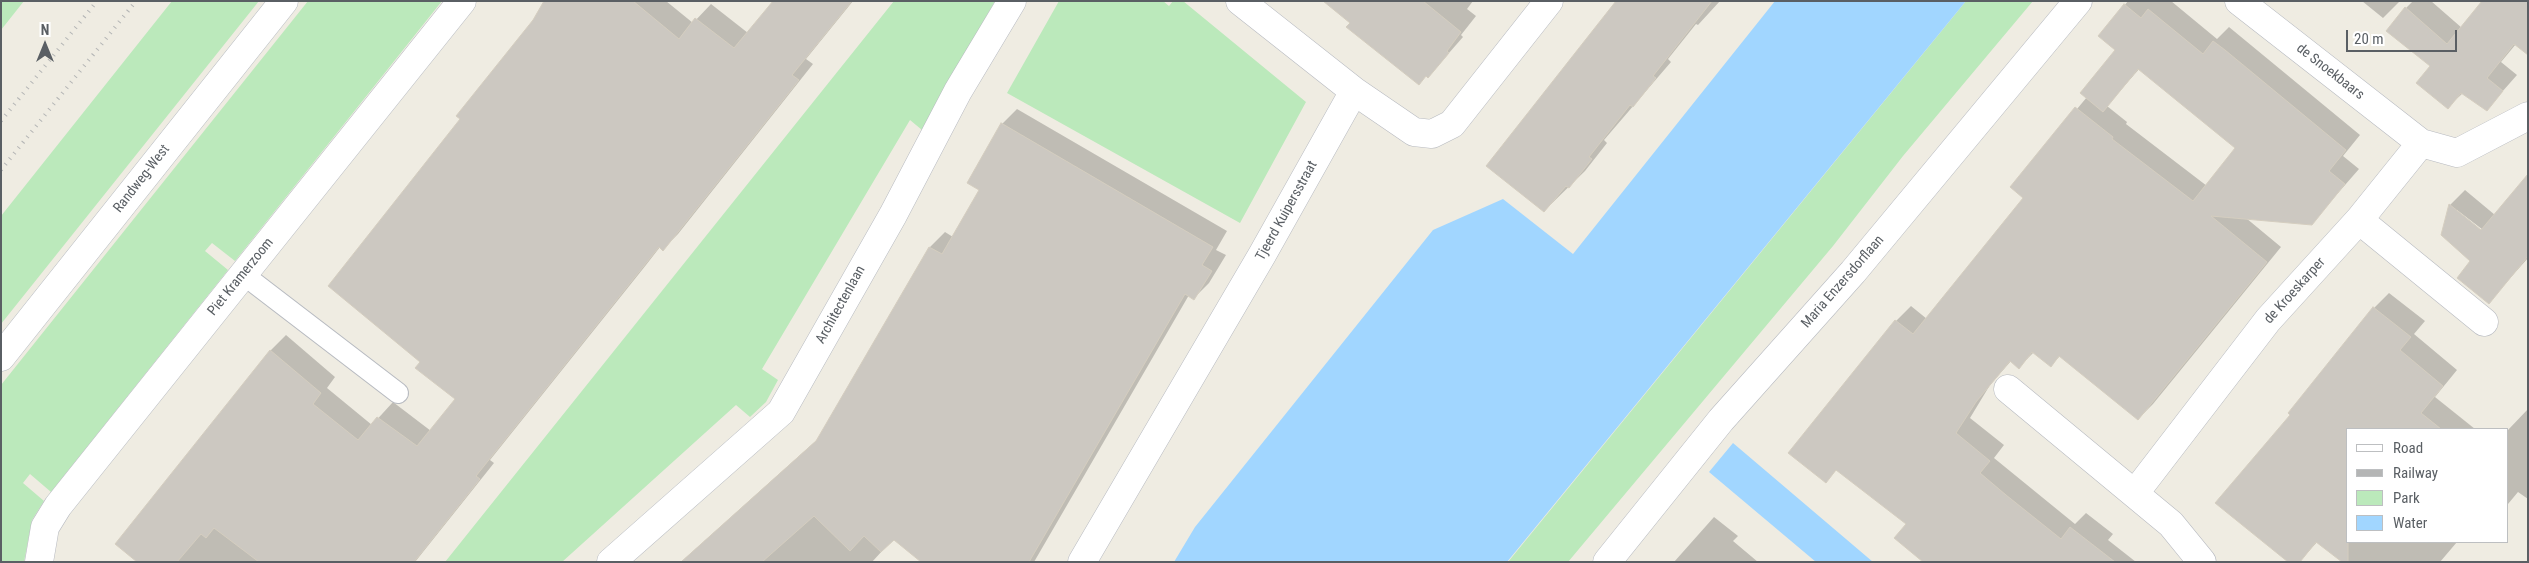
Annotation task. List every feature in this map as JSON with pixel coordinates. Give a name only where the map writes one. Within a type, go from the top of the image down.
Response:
[{"type":"street","name":"Randweg-West","points":[[1,357],[284,1]]},
{"type":"street","name":"Piet Kramerzoom","points":[[39,562],[45,527],[58,506],[462,1]]},
{"type":"street","name":"Architectenlaan","points":[[611,562],[781,412],[893,215],[958,91],[1012,1]]},
{"type":"street","points":[[1240,1],[1354,91],[1414,132],[1432,134],[1452,124],[1549,1]]},
{"type":"street","name":"Maria Enzersdorflaan","points":[[1607,562],[1721,420],[1853,272],[2078,1]]},
{"type":"street","name":"de Snoekbaars","points":[[2239,1],[2421,144],[2458,153],[2528,116]]},
{"type":"street","name":"Tjeerd Kuipersstraat","points":[[1082,562],[1262,255],[1354,91]]},
{"type":"street","points":[[2421,144],[2359,220],[2484,322]]},
{"type":"street","name":"de Kroeskarper","points":[[2135,493],[2268,320],[2359,220]]},
{"type":"street","points":[[2008,389],[2171,524],[2202,562]]},
{"type":"lane","points":[[244,274],[398,393]]},
{"type":"green space","points":[[1,1],[24,1],[1,30]]},
{"type":"green space","points":[[172,1],[259,1],[1,324],[1,216]]},
{"type":"green space","points":[[308,1],[442,1],[235,261],[212,243],[205,251],[228,270],[51,492],[30,474],[23,483],[44,501],[32,520],[24,562],[1,562],[1,385]]},
{"type":"green space","points":[[894,1],[995,1],[922,130],[910,120],[762,369],[778,380],[766,402],[750,417],[736,405],[562,562],[445,562]]},
{"type":"green space","points":[[1059,1],[1163,1],[1169,6],[1173,1],[1183,1],[1306,102],[1240,223],[1007,93]]},
{"type":"green space","points":[[1966,1],[2033,1],[1903,156],[1833,246],[1568,562],[1508,562]]},
{"type":"water","points":[[1775,1],[1966,1],[1507,562],[1174,562],[1195,527],[1433,230],[1503,199],[1573,254]]},
{"type":"water","points":[[1733,443],[1873,562],[1816,562],[1709,472]]},
{"type":"building","points":[[544,1],[633,1],[679,39],[695,18],[734,48],[773,1],[852,1],[792,75],[799,80],[663,251],[659,247],[476,476],[480,479],[414,562],[259,562],[214,528],[206,538],[201,534],[177,562],[137,562],[115,544],[270,350],[321,393],[313,404],[358,440],[377,417],[417,446],[455,399],[415,368],[420,362],[328,286],[460,119],[456,116],[533,20]]},
{"type":"building","points":[[1323,1],[1423,1],[1461,32],[1447,51],[1449,53],[1428,78],[1426,76],[1419,85],[1346,27],[1350,23]]},
{"type":"building","points":[[1616,1],[1712,1],[1653,76],[1656,78],[1633,107],[1630,105],[1589,157],[1592,159],[1569,188],[1566,186],[1544,212],[1486,166]]},
{"type":"building","points":[[2482,1],[2528,1],[2528,55],[2514,44],[2487,78],[2503,91],[2487,111],[2461,93],[2448,109],[2416,83],[2430,66],[2386,31],[2405,7],[2447,44]]},
{"type":"building","points":[[2124,4],[2141,18],[2148,9],[2203,54],[2213,41],[2225,50],[2346,150],[2329,171],[2345,184],[2312,225],[2211,216],[2267,262],[2138,420],[2059,356],[2051,367],[2032,352],[2019,369],[2010,361],[1976,402],[1956,433],[1990,461],[1980,473],[2006,495],[2061,539],[2070,527],[2115,562],[1923,562],[1894,538],[1906,524],[1836,470],[1826,483],[1788,453],[1895,320],[1913,334],[2023,198],[2010,187],[2075,107],[2113,137],[2112,139],[2193,201],[2235,148],[2138,69],[2103,112],[2080,93],[2115,50],[2098,36]]},
{"type":"building","points":[[1001,123],[1213,247],[1202,265],[1212,271],[1194,300],[1185,294],[1029,562],[921,562],[894,540],[881,552],[864,536],[850,551],[814,516],[762,562],[681,562],[816,441],[929,247],[942,254],[979,190],[967,183]]},
{"type":"building","points":[[2528,174],[2528,256],[2489,304],[2457,278],[2470,261],[2441,235],[2449,204],[2481,230]]},
{"type":"building","points":[[2373,307],[2411,337],[2400,350],[2443,386],[2421,413],[2440,428],[2346,428],[2346,543],[2348,543],[2348,562],[2342,562],[2316,542],[2300,562],[2288,562],[2215,503],[2290,415],[2288,413]]},
{"type":"railway","points":[[1,121],[97,1]]},
{"type":"railway","points":[[1,170],[136,1]]}]
